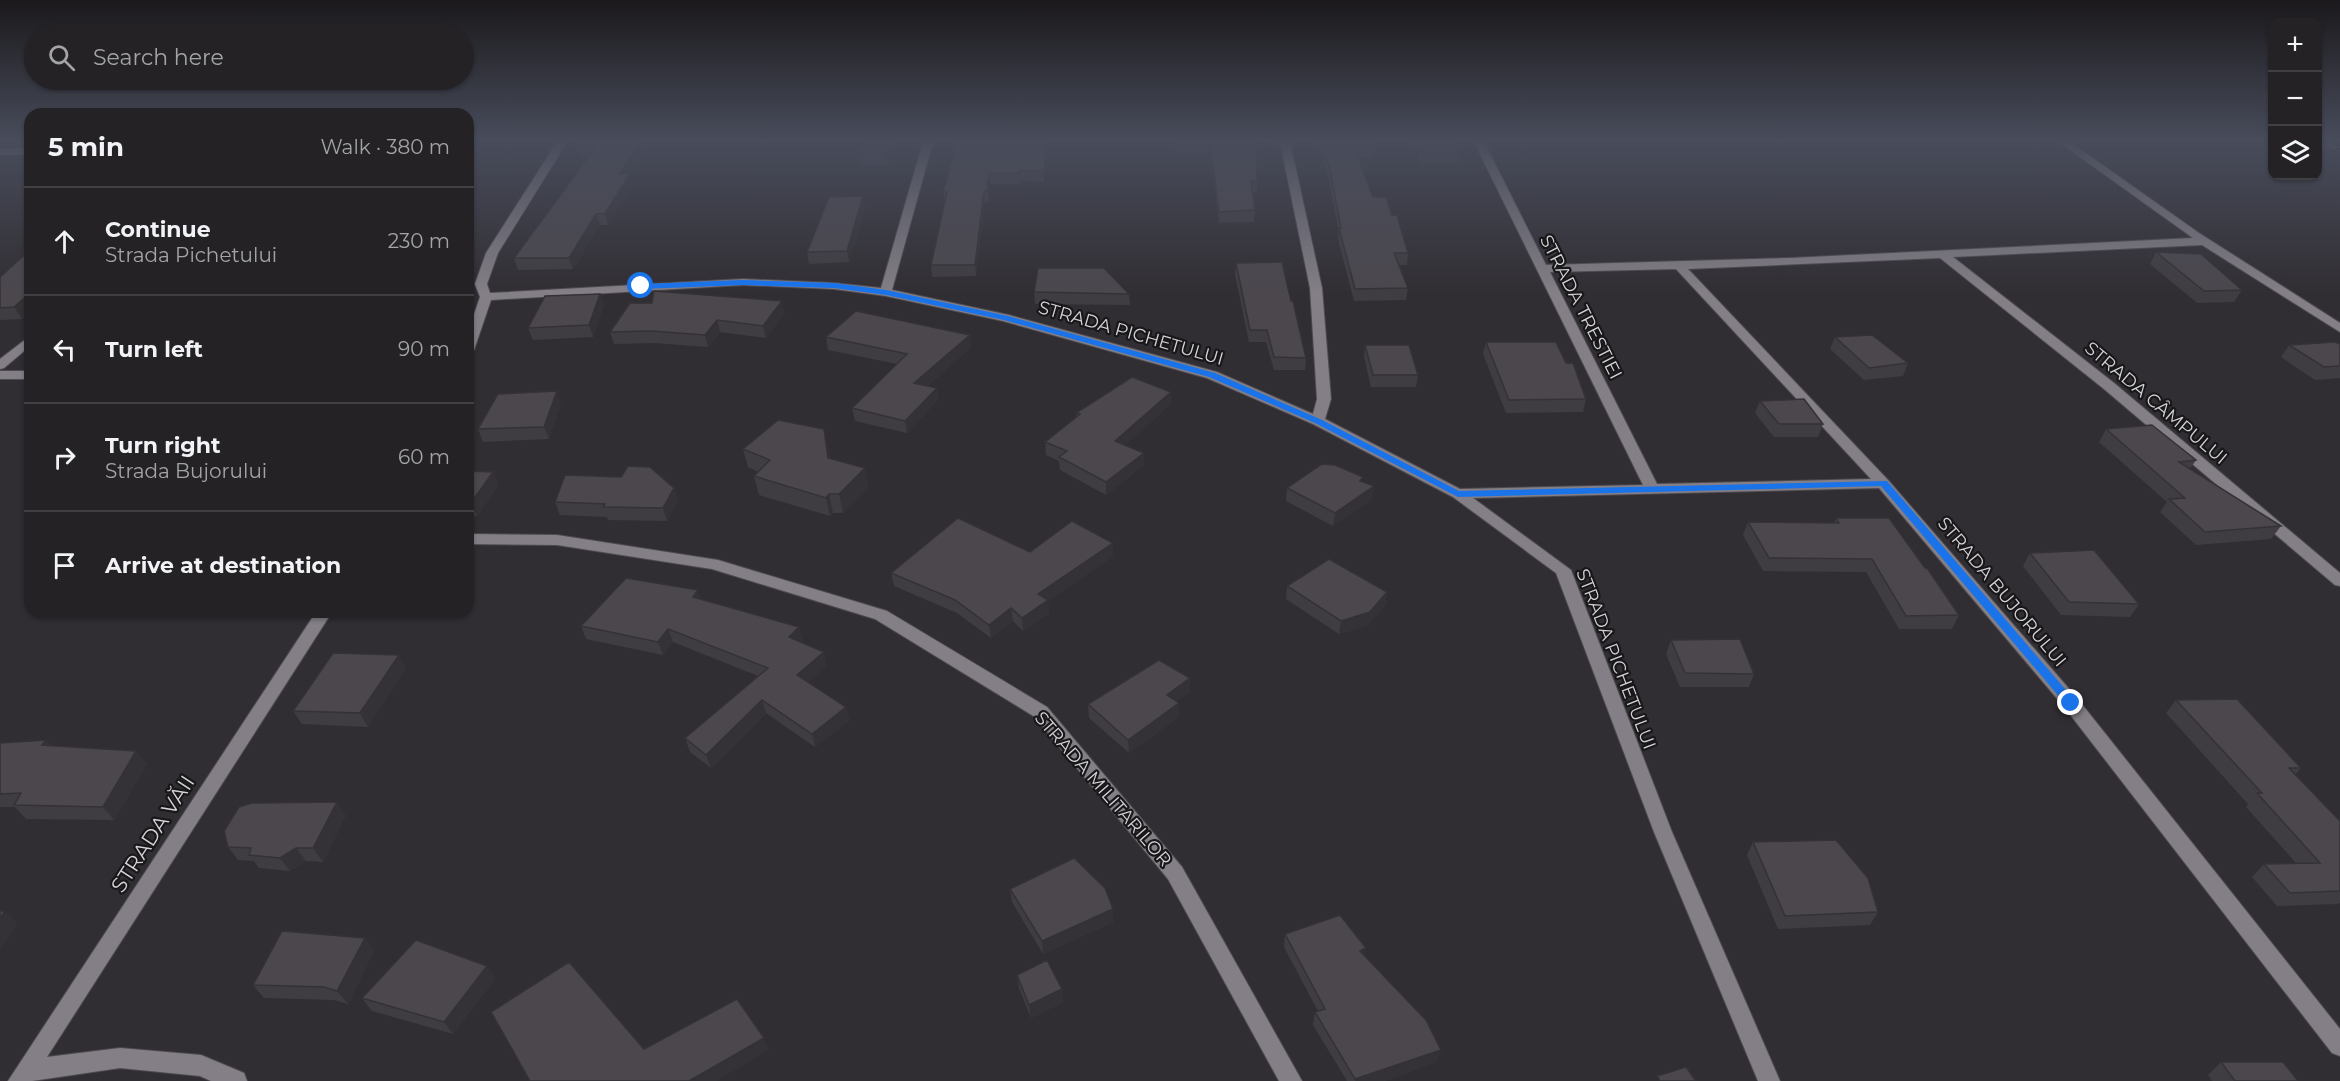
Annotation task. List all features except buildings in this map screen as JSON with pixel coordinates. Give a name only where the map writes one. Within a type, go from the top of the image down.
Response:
[{"type":"street","points":[[474,332],[486,297],[481,284],[492,253],[530,192]]},
{"type":"street","points":[[886,292],[914,192]]},
{"type":"street","points":[[1296,192],[1316,288],[1324,399],[1318,422]]},
{"type":"street","name":"STRADA TRESTIEI","points":[[1504,192],[1652,489]]},
{"type":"street","points":[[2136,192],[2206,241],[2340,328]]},
{"type":"street","points":[[1541,268],[1680,267],[1944,256],[2206,241]]},
{"type":"street","name":"STRADA CÂMPULUI","points":[[1944,256],[2109,386],[2340,582]]},
{"type":"street","name":"STRADA BUJORULUI","points":[[1680,267],[1883,483],[2071,703],[2340,1046]]},
{"type":"street","name":"STRADA PICHETULUI","points":[[486,297],[743,282],[834,286],[886,292],[1005,318],[1212,375],[1318,422],[1458,494],[1563,570],[1663,832],[1769,1081]]},
{"type":"street","points":[[0,365],[24,345]]},
{"type":"street","points":[[0,375],[24,375]]},
{"type":"street","points":[[1458,494],[1883,483]]},
{"type":"street","name":"STRADA MILITARILOR","points":[[474,539],[557,540],[713,564],[758,577],[881,615],[1041,712],[1175,873],[1291,1081]]},
{"type":"street","name":"STRADA VĂII","points":[[22,1076],[320,618]]},
{"type":"street","points":[[22,1076],[120,1058],[201,1066],[236,1081]]},
{"type":"route","points":[[641,286],[743,282],[834,286],[886,292],[1005,318],[1212,375],[1318,422],[1458,494],[1883,483],[2071,703]]}]
